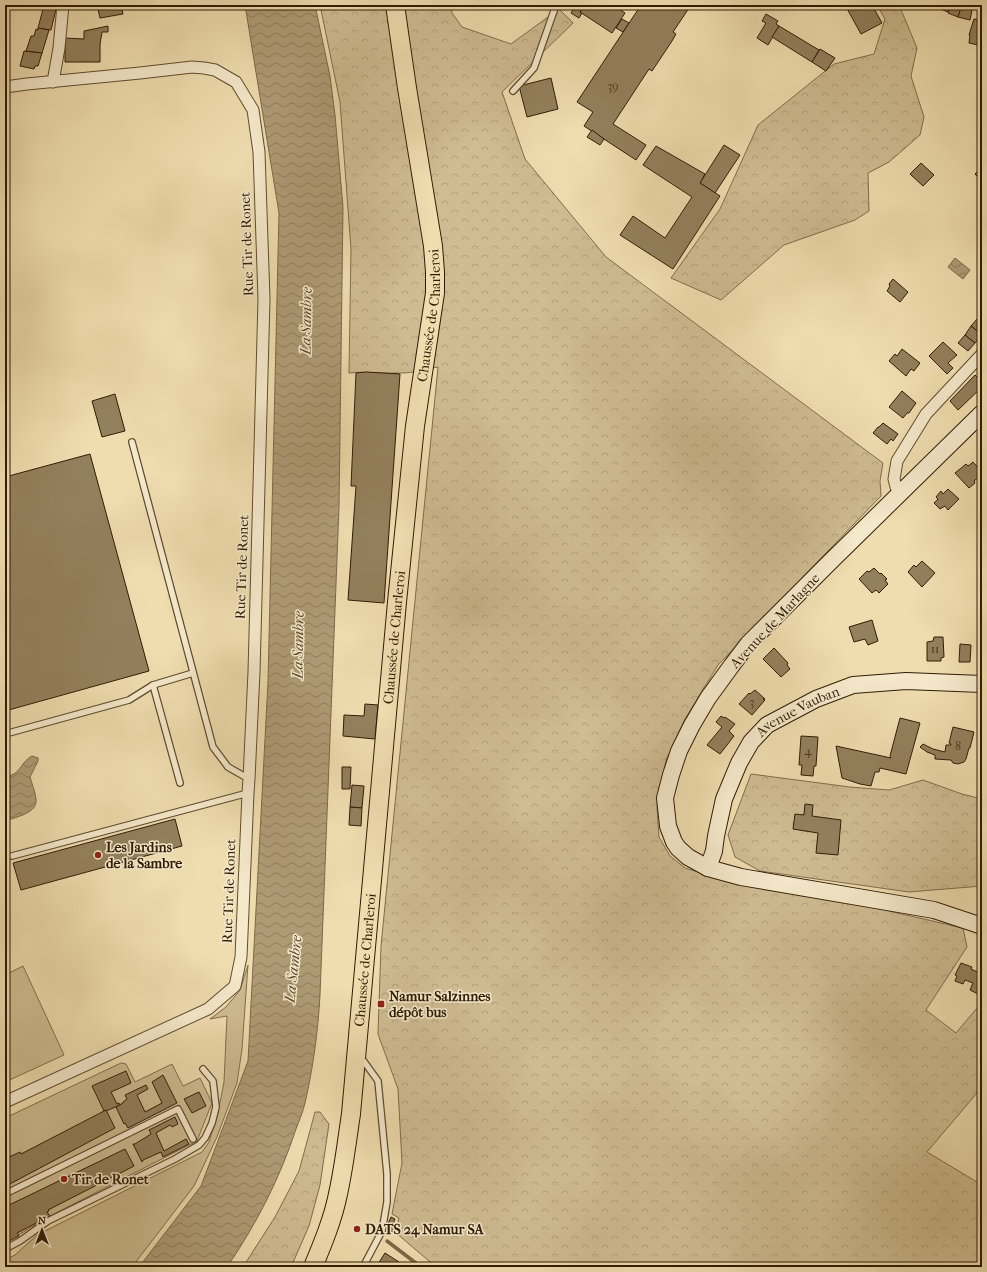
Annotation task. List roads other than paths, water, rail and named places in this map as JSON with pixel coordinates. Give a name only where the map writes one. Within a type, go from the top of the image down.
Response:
[{"type":"main road","name":"Chaussée de Charleroi","points":[[313,1267],[325,1237],[338,1195],[345,1161],[349,1130],[397,602],[415,426],[435,293],[433,246],[395,5]]},
{"type":"main road","name":"Avenue de Marlagne","points":[[982,414],[748,644],[708,698],[692,725],[671,775],[665,798],[666,815],[670,834],[678,848],[688,857],[708,868],[741,877],[934,910],[982,926]]},
{"type":"main road","name":"Avenue Vauban","points":[[708,868],[714,852],[724,800],[739,763],[751,742],[767,725],[816,699],[853,685],[906,681],[982,684]]},
{"type":"street","points":[[53,82],[59,48],[63,5]]},
{"type":"street","name":"Rue Tir de Ronet","points":[[5,87],[140,74],[192,67],[216,70],[236,82],[253,110],[259,152],[264,299],[254,672],[242,957],[235,986],[208,1009],[5,1102]]},
{"type":"street","points":[[900,493],[896,487],[894,479],[897,461],[926,414],[982,354]]},
{"type":"lane","points":[[513,91],[534,68],[556,5]]},
{"type":"lane","points":[[132,442],[213,747],[228,767],[249,779]]},
{"type":"lane","points":[[5,734],[129,700],[153,685],[193,673]]},
{"type":"lane","points":[[153,685],[180,783]]},
{"type":"lane","points":[[12,856],[248,793]]},
{"type":"lane","points":[[357,1051],[378,1081],[387,1174],[387,1202],[382,1231],[363,1267]]},
{"type":"lane","points":[[5,1248],[20,1241],[48,1221],[175,1159],[198,1145],[205,1138],[212,1123],[216,1107],[216,1096],[213,1081],[203,1069]]},
{"type":"lane","points":[[5,1194],[178,1109],[193,1139]]},
{"type":"water","name":"La Sambre","points":[[245,5],[315,5],[330,76],[343,207],[339,507],[319,1009],[313,1063],[308,1090],[302,1113],[290,1147],[266,1201],[248,1235],[227,1267],[139,1267],[201,1186],[248,1061],[268,682],[279,213]]},
{"type":"water","points":[[955,258],[970,270],[963,279],[948,267]]},
{"type":"water","points":[[32,756],[38,758],[30,777],[36,796],[36,804],[34,808],[25,814],[5,821],[5,776],[14,774],[28,758]]},
{"type":"waterway","points":[[387,1241],[421,1267]]},
{"type":"place","name":"Les Jardins de la Sambre","points":[[98,855]]},
{"type":"place","name":"Namur Salzinnes dépôt bus","points":[[381,1004]]},
{"type":"place","name":"Tir de Ronet","points":[[64,1179]]},
{"type":"place","name":"DATS 24 Namur SA","points":[[357,1229]]}]
